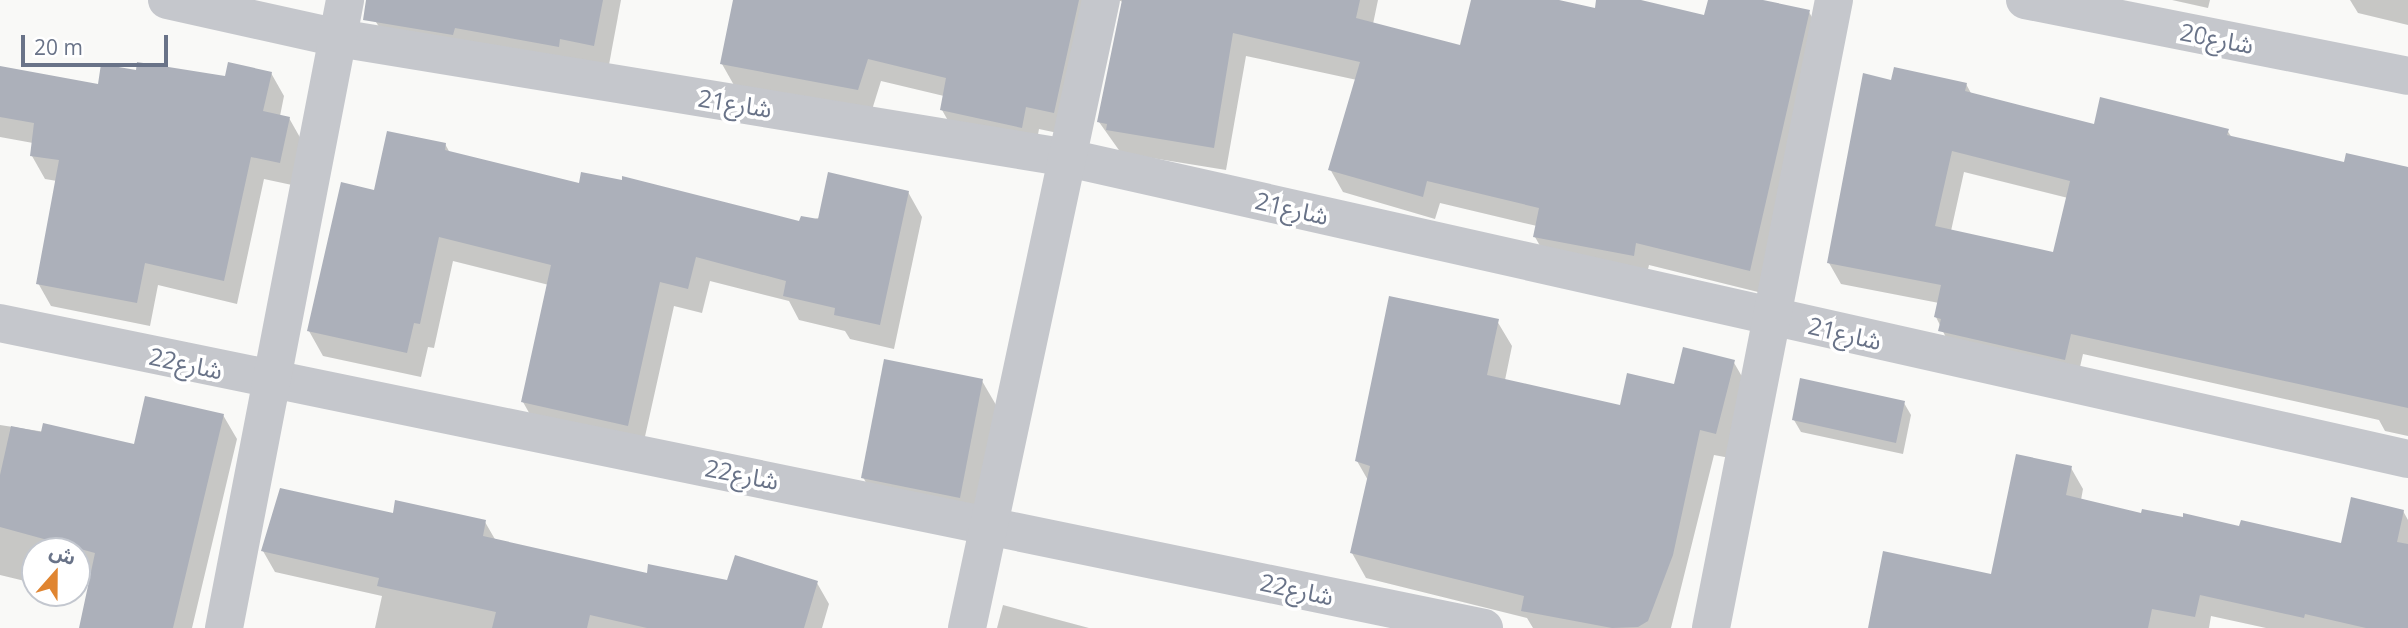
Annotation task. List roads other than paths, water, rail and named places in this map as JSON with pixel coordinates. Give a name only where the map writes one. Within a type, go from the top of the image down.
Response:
[{"type":"street","name":"شارع21","points":[[167,0],[338,38],[1068,158],[2408,458]]},
{"type":"street","points":[[224,628],[274,382],[345,0]]},
{"type":"street","points":[[967,628],[1101,0]]},
{"type":"street","points":[[1711,628],[1834,0]]},
{"type":"street","name":"شارع20","points":[[2025,0],[2408,76]]},
{"type":"street","name":"شارع22","points":[[0,323],[274,382],[991,523],[1484,628]]}]
